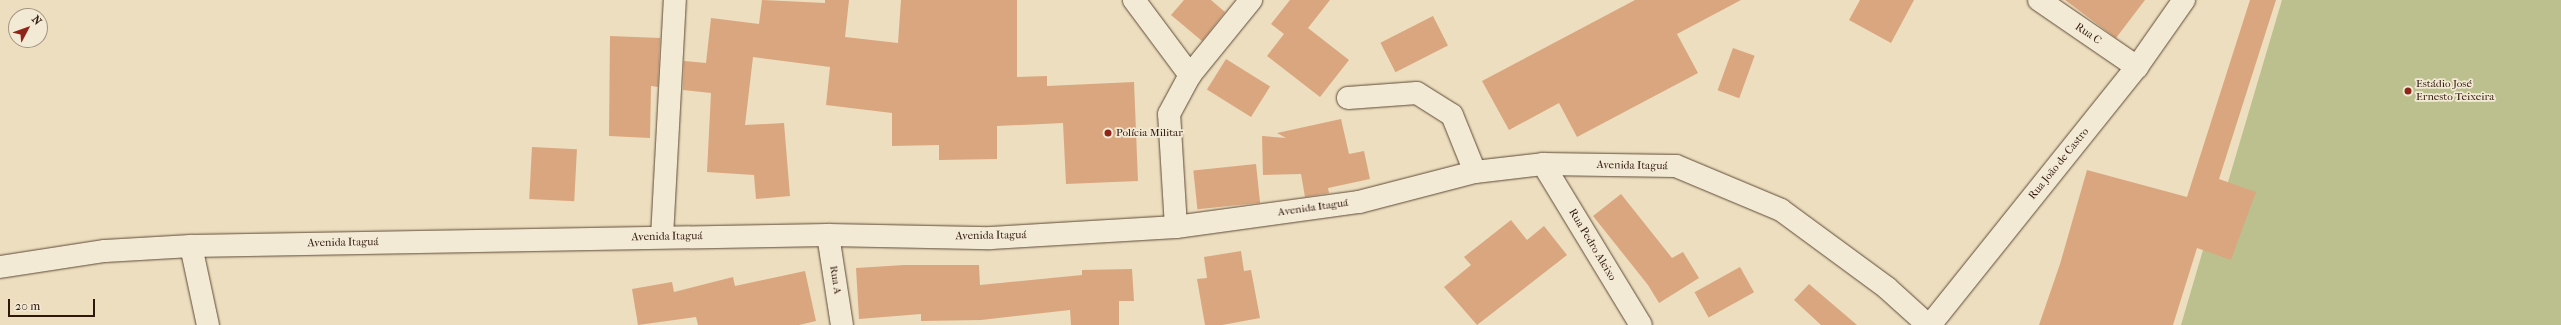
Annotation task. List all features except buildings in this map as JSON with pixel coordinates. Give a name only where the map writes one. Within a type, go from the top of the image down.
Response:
[{"type":"street","points":[[662,237],[675,0]]},
{"type":"street","points":[[1134,0],[1190,75]]},
{"type":"street","points":[[1176,227],[1169,114],[1190,75],[1251,0]]},
{"type":"street","name":"Rua C","points":[[2039,0],[2137,67]]},
{"type":"street","name":"Rua João de Castro","points":[[1929,325],[2137,67],[2184,0]]},
{"type":"street","points":[[1348,98],[1417,93],[1452,115],[1476,172]]},
{"type":"street","name":"Avenida Itaguá","points":[[0,267],[105,251],[191,246],[828,235],[991,238],[1176,227],[1359,202],[1476,172],[1543,164],[1676,166],[1781,210],[1887,288],[1929,325]]},
{"type":"street","name":"Rua Pedro Aleixo","points":[[1543,164],[1641,325]]},
{"type":"street","name":"Rua A","points":[[828,235],[842,325]]},
{"type":"street","points":[[191,246],[208,325]]},
{"type":"green space","name":"Estádio José Ernesto Teixeira","points":[[2282,0],[2561,0],[2561,325],[2181,325],[2203,250],[2228,182]]},
{"type":"place","name":"Estádio José Ernesto Teixeira","points":[[2408,91]]},
{"type":"place","name":"Polícia Militar","points":[[1108,133]]}]
